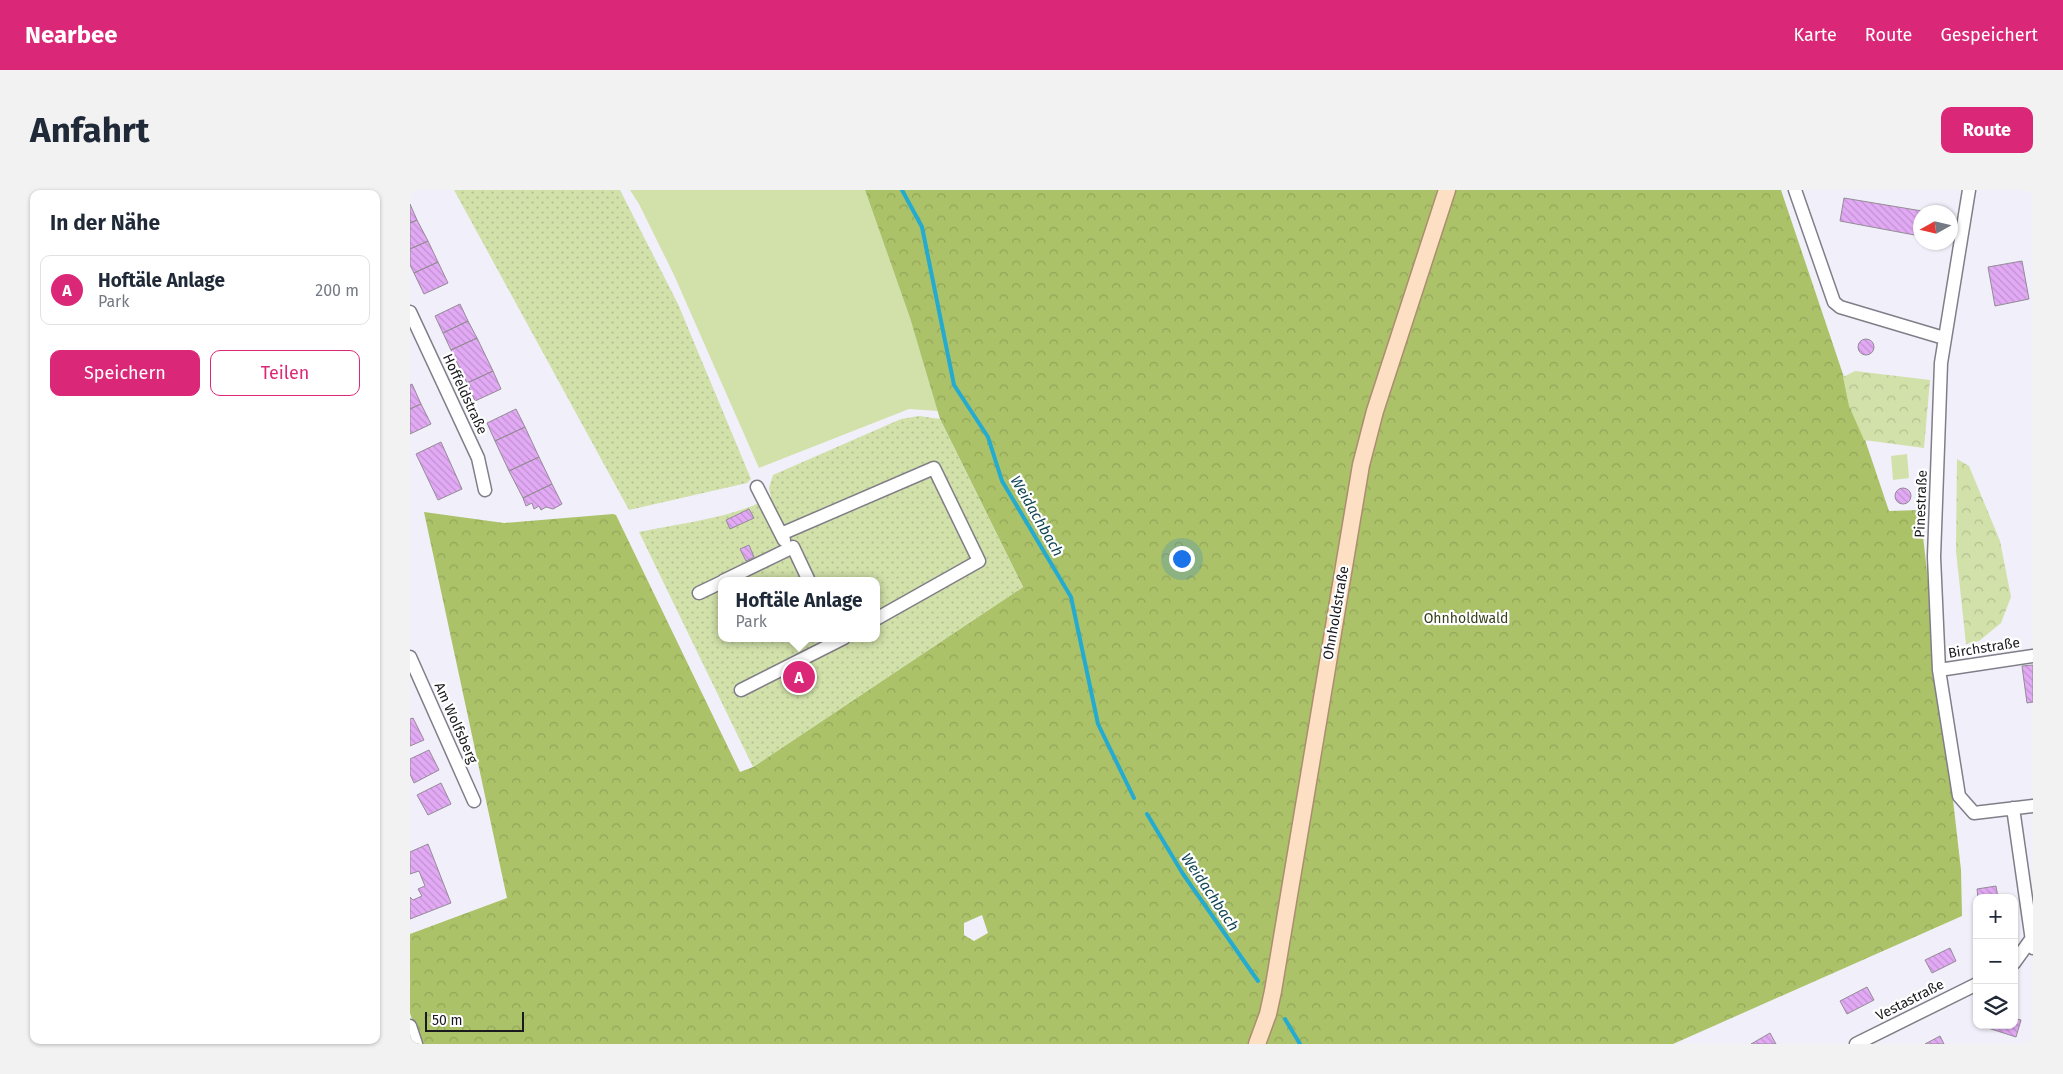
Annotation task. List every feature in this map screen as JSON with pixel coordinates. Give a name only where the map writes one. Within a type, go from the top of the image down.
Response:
[{"type":"main road","name":"Ohnholdstraße","points":[[1257,1044],[1268,1014],[1273,991],[1361,465],[1375,411],[1447,190]]},
{"type":"street","points":[[1795,190],[1834,302],[1840,307],[1944,338]]},
{"type":"street","name":"Pinestraße","points":[[1969,190],[1944,338],[1939,393],[1934,557],[1939,670],[1959,796],[1974,813],[2013,808]]},
{"type":"street","name":"Hoffeldstraße","points":[[410,312],[478,458],[486,490]]},
{"type":"street","points":[[781,534],[934,468],[979,561],[880,617]]},
{"type":"street","points":[[757,487],[789,549]]},
{"type":"street","points":[[730,577],[793,547],[807,577]]},
{"type":"street","points":[[698,592],[718,583]]},
{"type":"street","points":[[741,690],[834,642]]},
{"type":"street","name":"Birchstraße","points":[[1939,670],[2033,656]]},
{"type":"street","name":"Am Wolfsberg","points":[[410,657],[474,801]]},
{"type":"street","points":[[2018,959],[2032,943],[2013,808],[2033,806]]},
{"type":"street","name":"Vestastraße","points":[[1856,1044],[1973,986]]},
{"type":"street","points":[[410,1026],[416,1044]]},
{"type":"green space","points":[[454,190],[620,190],[678,304],[751,479],[747,483],[629,510]]},
{"type":"green space","points":[[630,190],[865,190],[910,318],[938,411],[909,409],[759,468],[674,275],[639,204]]},
{"type":"green space","name":"Ohnholdwald","points":[[865,190],[1781,190],[1889,511],[1920,510],[1961,870],[1962,916],[1673,1044],[420,1044],[410,1013],[410,934],[507,898],[424,512],[504,523],[616,515],[740,772],[753,767],[1023,587],[940,419],[910,318]],"holes":[[[982,915],[988,933],[974,941],[964,935],[964,923]]]},
{"type":"green space","points":[[1855,371],[1930,380],[1924,448],[1864,440],[1849,406],[1843,377]]},
{"type":"green space","points":[[919,416],[940,419],[1023,587],[753,767],[639,532],[724,515],[756,504],[771,497],[769,488],[773,475],[901,419]]},
{"type":"green space","points":[[1907,454],[1909,478],[1893,480],[1891,456]]},
{"type":"green space","points":[[1957,459],[1969,466],[2000,541],[2011,597],[2001,623],[1979,641],[1966,644],[1956,551]]},
{"type":"building","points":[[1844,198],[1913,210],[1913,235],[1840,221]]},
{"type":"building","points":[[410,204],[417,220],[410,223]]},
{"type":"building","points":[[417,220],[428,241],[410,249],[410,223]]},
{"type":"building","points":[[428,241],[438,262],[414,273],[410,265],[410,249]]},
{"type":"building","points":[[2022,261],[2029,299],[1995,306],[1988,267]]},
{"type":"building","points":[[438,262],[448,283],[424,294],[414,273]]},
{"type":"building","points":[[460,304],[468,321],[443,333],[435,316]]},
{"type":"building","points":[[468,321],[477,338],[451,350],[443,333]]},
{"type":"building","points":[[477,338],[493,371],[467,383],[451,350]]},
{"type":"building","points":[[1863,339],[1869,339],[1874,344],[1872,353],[1863,355],[1858,350],[1858,344]]},
{"type":"building","points":[[493,371],[501,389],[475,401],[467,383]]},
{"type":"building","points":[[412,384],[421,404],[410,409],[410,385]]},
{"type":"building","points":[[421,404],[431,424],[410,434],[410,409]]},
{"type":"building","points":[[516,409],[525,427],[495,441],[487,423]]},
{"type":"building","points":[[525,427],[539,457],[509,471],[495,441]]},
{"type":"building","points":[[441,442],[462,489],[438,500],[416,454]]},
{"type":"building","points":[[539,457],[552,484],[523,498],[509,471]]},
{"type":"building","points":[[552,484],[562,504],[553,509],[546,507],[541,510],[539,506],[534,509],[532,503],[526,506],[523,498]]},
{"type":"building","points":[[1900,488],[1906,488],[1911,493],[1909,502],[1900,504],[1895,499],[1895,493]]},
{"type":"building","points":[[749,509],[754,518],[730,529],[726,520]]},
{"type":"building","points":[[749,545],[754,557],[746,561],[740,549]]},
{"type":"building","points":[[2033,665],[2033,702],[2027,703],[2022,666]]},
{"type":"building","points":[[413,718],[424,740],[410,746],[410,719]]},
{"type":"building","points":[[429,750],[439,770],[414,783],[410,774],[410,759]]},
{"type":"building","points":[[441,783],[451,804],[428,815],[417,795]]},
{"type":"building","points":[[428,844],[451,903],[410,919],[410,897],[413,900],[422,896],[418,889],[425,886],[419,871],[410,874],[410,852]]},
{"type":"building","points":[[1996,886],[1997,894],[1978,894],[1977,889]]},
{"type":"building","points":[[1950,948],[1956,961],[1932,973],[1925,960]]},
{"type":"building","points":[[1867,987],[1874,1000],[1847,1014],[1840,1001]]},
{"type":"building","points":[[2018,1019],[2021,1020],[2016,1037],[1991,1029],[2018,1029]]},
{"type":"building","points":[[1770,1033],[1776,1044],[1751,1044]]},
{"type":"building","points":[[1940,1036],[1944,1044],[1925,1044]]},
{"type":"waterway","name":"Weidachbach","points":[[902,190],[922,227],[954,385],[988,437],[1002,481],[1071,597],[1098,724],[1134,798]]},
{"type":"waterway","name":"Weidachbach","points":[[1147,814],[1183,874],[1258,981]]},
{"type":"waterway","name":"Weidachbach","points":[[1285,1019],[1300,1044]]},
{"type":"place","name":"Hoftäle Anlage","points":[[799,677]]}]
